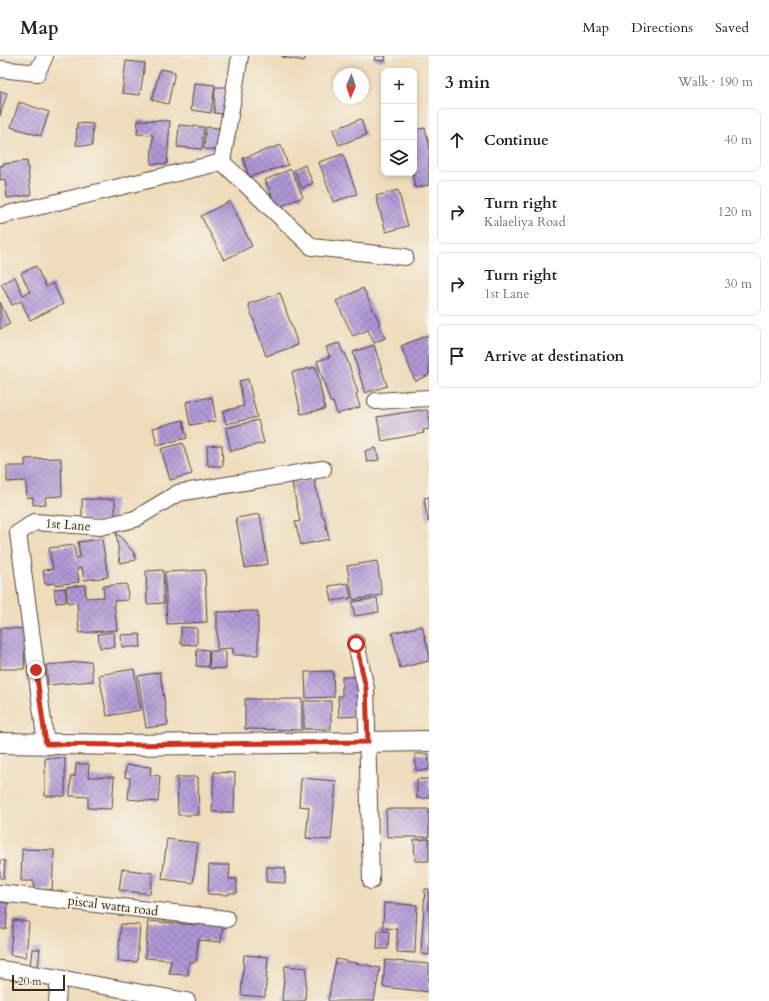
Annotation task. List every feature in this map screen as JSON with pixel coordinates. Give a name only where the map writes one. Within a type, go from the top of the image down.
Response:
[{"type":"street","points":[[0,69],[37,73],[45,56]]},
{"type":"street","points":[[222,162],[240,56]]},
{"type":"street","points":[[0,216],[222,162]]},
{"type":"street","points":[[222,162],[312,247],[405,257]]},
{"type":"street","points":[[376,402],[429,398]]},
{"type":"street","name":"1st Lane","points":[[46,744],[18,532],[35,522],[100,527],[135,519],[178,493],[323,469]]},
{"type":"street","points":[[356,644],[366,688],[371,880]]},
{"type":"street","points":[[0,743],[133,745],[429,741]]},
{"type":"street","name":"piscal watta road","points":[[0,893],[227,919]]},
{"type":"street","points":[[0,969],[187,1001]]},
{"type":"street","points":[[58,1001],[59,978]]},
{"type":"building","points":[[282,56],[306,56],[304,61]]},
{"type":"building","points":[[375,56],[386,56],[385,61],[374,60]]},
{"type":"building","points":[[126,61],[145,63],[140,95],[122,93]]},
{"type":"building","points":[[160,69],[175,72],[168,104],[152,100]]},
{"type":"building","points":[[194,83],[215,85],[211,113],[191,110]]},
{"type":"building","points":[[215,87],[226,87],[224,114],[214,113]]},
{"type":"building","points":[[0,91],[7,93],[0,116]]},
{"type":"building","points":[[19,102],[49,112],[41,136],[11,127]]},
{"type":"building","points":[[361,119],[366,135],[339,145],[333,130]]},
{"type":"building","points":[[138,120],[170,121],[167,164],[151,164],[153,135],[137,134]]},
{"type":"building","points":[[77,123],[93,124],[92,146],[76,145]]},
{"type":"building","points":[[179,125],[204,127],[202,149],[177,147]]},
{"type":"building","points":[[206,127],[219,128],[217,150],[204,149]]},
{"type":"building","points":[[425,128],[429,144],[429,185],[415,188],[413,176],[417,176],[417,129]]},
{"type":"building","points":[[281,145],[288,165],[249,177],[243,158]]},
{"type":"building","points":[[343,154],[357,194],[333,202],[319,162]]},
{"type":"building","points":[[27,161],[31,195],[7,198],[5,179],[0,180],[0,166],[3,166],[3,164]]},
{"type":"building","points":[[305,165],[313,183],[302,188],[294,170]]},
{"type":"building","points":[[291,169],[303,197],[277,208],[265,180]]},
{"type":"building","points":[[398,190],[408,226],[386,232],[376,196]]},
{"type":"building","points":[[230,201],[252,246],[224,260],[201,216]]},
{"type":"building","points":[[36,266],[46,287],[53,283],[63,304],[30,320],[21,301],[12,305],[1,284],[15,277],[23,295],[30,292],[21,273]]},
{"type":"building","points":[[363,288],[385,338],[374,343],[368,330],[353,336],[336,301]]},
{"type":"building","points":[[280,293],[298,345],[266,356],[248,304]]},
{"type":"building","points":[[0,302],[10,324],[0,329]]},
{"type":"building","points":[[428,335],[429,375],[415,381],[401,346]]},
{"type":"building","points":[[339,343],[343,353],[345,353],[358,393],[356,394],[360,407],[337,414],[333,402],[330,402],[317,361],[330,357],[326,347]]},
{"type":"building","points":[[374,345],[387,386],[365,393],[353,352]]},
{"type":"building","points":[[316,367],[325,409],[301,414],[292,372]]},
{"type":"building","points":[[248,379],[257,417],[226,424],[223,411],[244,406],[239,381]]},
{"type":"building","points":[[212,397],[216,421],[190,425],[186,402]]},
{"type":"building","points":[[427,410],[429,416],[429,429],[423,430],[424,433],[382,441],[377,417]]},
{"type":"building","points":[[183,420],[187,438],[157,445],[153,428]]},
{"type":"building","points":[[258,420],[264,443],[231,451],[226,428]]},
{"type":"building","points":[[183,443],[192,474],[170,480],[161,449]]},
{"type":"building","points":[[222,445],[223,466],[208,466],[207,446]]},
{"type":"building","points":[[376,448],[379,460],[367,462],[365,451]]},
{"type":"building","points":[[61,458],[62,496],[45,497],[46,504],[33,505],[33,497],[27,498],[26,481],[7,482],[7,466],[25,466],[25,459]]},
{"type":"building","points":[[314,478],[322,516],[324,516],[329,539],[301,545],[295,522],[300,521],[292,483]]},
{"type":"building","points":[[429,497],[429,522],[428,522],[424,498]]},
{"type":"building","points":[[82,499],[115,499],[115,521],[82,521]]},
{"type":"building","points":[[260,514],[268,564],[245,568],[236,518]]},
{"type":"building","points":[[116,532],[134,553],[136,560],[120,563]]},
{"type":"building","points":[[102,539],[108,577],[84,580],[82,568],[77,569],[79,582],[55,585],[55,583],[45,584],[43,570],[53,569],[49,548],[74,545],[76,558],[80,557],[78,542]]},
{"type":"building","points":[[377,561],[382,595],[353,600],[347,566]]},
{"type":"building","points":[[163,570],[164,603],[147,604],[146,571]]},
{"type":"building","points":[[205,570],[207,622],[167,624],[165,572]]},
{"type":"building","points":[[348,583],[351,598],[332,601],[329,586]]},
{"type":"building","points":[[127,584],[128,600],[114,601],[117,630],[79,633],[77,602],[68,603],[66,587],[85,585],[86,598],[104,597],[103,586]]},
{"type":"building","points":[[65,588],[66,602],[56,603],[54,589]]},
{"type":"building","points":[[377,598],[379,612],[355,616],[352,602]]},
{"type":"building","points":[[258,611],[258,655],[233,655],[233,648],[217,649],[217,612]]},
{"type":"building","points":[[422,626],[429,653],[429,661],[400,668],[392,633]]},
{"type":"building","points":[[181,627],[197,628],[197,645],[181,644]]},
{"type":"building","points":[[0,628],[26,629],[24,669],[0,669]]},
{"type":"building","points":[[114,632],[115,647],[100,648],[98,634]]},
{"type":"building","points":[[140,634],[141,647],[122,647],[121,635]]},
{"type":"building","points":[[197,649],[209,650],[208,667],[196,666]]},
{"type":"building","points":[[210,651],[226,651],[226,669],[209,668]]},
{"type":"building","points":[[91,661],[93,681],[48,685],[46,665]]},
{"type":"building","points":[[134,669],[141,710],[107,716],[99,675]]},
{"type":"building","points":[[333,671],[334,697],[306,698],[305,672]]},
{"type":"building","points":[[160,672],[168,725],[146,728],[138,676]]},
{"type":"building","points":[[342,677],[358,677],[361,716],[339,717],[338,696],[342,696]]},
{"type":"building","points":[[245,699],[302,699],[302,730],[245,729]]},
{"type":"building","points":[[304,701],[331,701],[331,729],[304,729]]},
{"type":"building","points":[[415,754],[429,754],[429,770],[416,770]]},
{"type":"building","points":[[45,758],[65,758],[65,796],[45,796]]},
{"type":"building","points":[[76,764],[89,764],[88,777],[114,777],[112,809],[88,808],[88,797],[70,796],[71,776],[75,776]]},
{"type":"building","points":[[126,765],[151,767],[150,775],[160,776],[158,802],[128,799],[130,778],[125,777]]},
{"type":"building","points":[[214,772],[235,773],[234,812],[212,812]]},
{"type":"building","points":[[177,777],[198,777],[199,815],[178,815]]},
{"type":"building","points":[[301,778],[336,781],[331,840],[306,838],[309,807],[299,806]]},
{"type":"building","points":[[417,779],[429,779],[429,798],[417,798]]},
{"type":"building","points":[[386,809],[429,809],[429,837],[387,837]]},
{"type":"building","points":[[167,839],[198,843],[193,883],[162,879]]},
{"type":"building","points":[[429,839],[429,861],[415,861],[414,840]]},
{"type":"building","points":[[22,849],[54,850],[52,890],[34,889],[34,881],[21,881]]},
{"type":"building","points":[[0,860],[5,861],[4,878],[0,878]]},
{"type":"building","points":[[209,865],[230,865],[229,879],[237,879],[237,893],[229,893],[229,895],[208,894]]},
{"type":"building","points":[[267,867],[285,868],[285,883],[266,882]]},
{"type":"building","points":[[122,869],[153,873],[150,894],[119,890]]},
{"type":"building","points":[[425,889],[429,889],[429,955],[421,954]]},
{"type":"building","points":[[0,902],[8,903],[6,929],[0,929]]},
{"type":"building","points":[[384,903],[417,905],[415,953],[397,952],[397,929],[383,928]]},
{"type":"building","points":[[13,920],[29,922],[26,957],[10,955]]},
{"type":"building","points":[[148,921],[195,925],[195,921],[223,923],[221,942],[198,940],[196,962],[189,962],[188,975],[169,974],[171,960],[145,958]]},
{"type":"building","points":[[121,924],[140,925],[137,962],[118,961]]},
{"type":"building","points":[[378,931],[389,931],[388,949],[377,949]]},
{"type":"building","points":[[32,949],[40,949],[38,969],[30,968]]},
{"type":"building","points":[[244,955],[268,957],[265,997],[241,995]]},
{"type":"building","points":[[336,959],[380,968],[374,1001],[328,1001]]},
{"type":"building","points":[[385,960],[429,964],[429,992],[383,987]]},
{"type":"building","points":[[285,966],[307,968],[305,1001],[282,1001]]},
{"type":"route","points":[[36,670],[46,744],[125,745],[368,742],[366,688],[356,644]]}]
